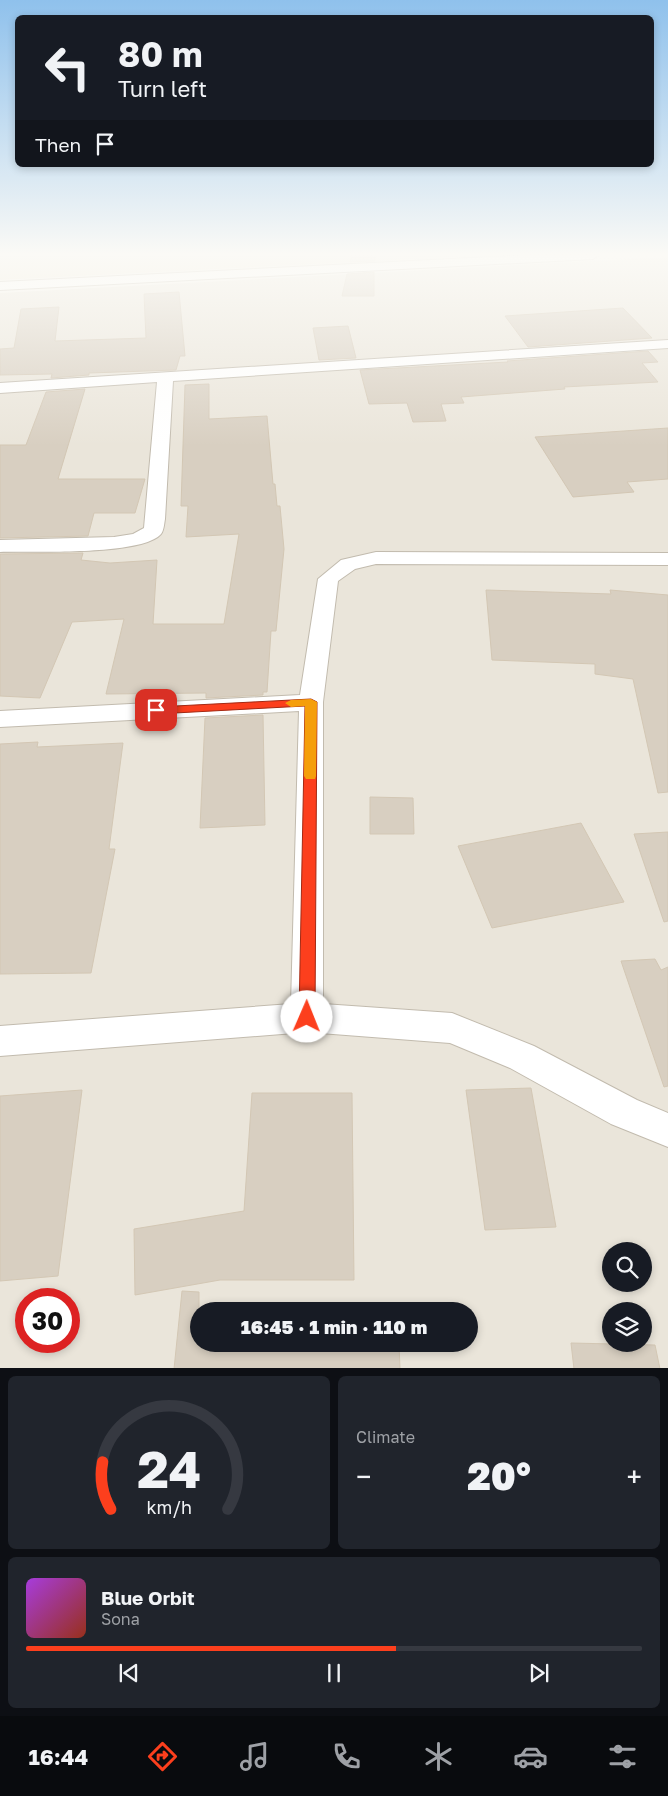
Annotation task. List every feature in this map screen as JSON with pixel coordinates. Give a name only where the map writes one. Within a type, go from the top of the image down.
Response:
[{"type":"street","points":[[0,388],[668,344]]},
{"type":"street","points":[[0,546],[114,543],[138,539],[153,531],[165,378]]},
{"type":"street","points":[[307,1017],[311,702],[328,579],[348,564],[376,558],[668,559]]},
{"type":"street","points":[[0,719],[311,702]]},
{"type":"street","points":[[0,1041],[307,1017],[452,1028],[522,1057],[624,1112],[668,1130]]},
{"type":"shaded area","points":[[0,319],[668,319],[668,1368],[0,1368]]},
{"type":"building","points":[[19,319],[58,319],[55,341],[146,338],[145,319],[182,319],[185,356],[180,356],[176,370],[89,373],[89,375],[51,378],[52,374],[0,375],[0,349],[14,348]]},
{"type":"building","points":[[507,319],[633,319],[652,338],[528,347]]},
{"type":"building","points":[[348,326],[356,358],[319,360],[313,328]]},
{"type":"building","points":[[648,351],[658,362],[642,363],[658,382],[564,387],[565,389],[461,397],[464,403],[441,404],[446,421],[413,422],[407,403],[369,404],[360,370],[508,362]]},
{"type":"building","points":[[209,384],[209,419],[267,416],[273,484],[275,484],[277,506],[280,506],[284,549],[276,631],[271,631],[267,692],[263,692],[263,695],[206,698],[206,693],[106,694],[124,619],[72,622],[40,698],[0,696],[0,554],[83,553],[81,560],[110,563],[157,560],[153,624],[224,624],[239,534],[186,537],[188,506],[181,506],[185,385]]},
{"type":"building","points":[[85,389],[58,479],[145,479],[135,513],[94,513],[88,536],[0,538],[0,445],[26,445],[46,392]]},
{"type":"building","points":[[668,428],[668,479],[627,482],[634,492],[573,497],[535,437]]},
{"type":"building","points":[[486,590],[611,594],[610,590],[668,595],[668,792],[658,793],[633,679],[595,674],[595,664],[492,660]]},
{"type":"building","points":[[263,715],[265,825],[200,828],[205,718]]},
{"type":"building","points":[[38,742],[37,747],[123,743],[109,849],[115,849],[91,973],[0,974],[0,744]]},
{"type":"building","points":[[370,797],[413,798],[414,834],[370,834]]},
{"type":"building","points":[[581,823],[624,902],[492,928],[458,846]]},
{"type":"building","points":[[668,832],[668,921],[664,922],[634,834]]},
{"type":"building","points":[[655,959],[661,970],[668,967],[668,1086],[664,1087],[621,961]]},
{"type":"building","points":[[531,1088],[556,1227],[485,1230],[466,1090]]},
{"type":"building","points":[[82,1090],[58,1276],[0,1281],[0,1096]]},
{"type":"building","points":[[252,1093],[352,1093],[354,1280],[220,1280],[135,1295],[134,1229],[244,1211]]},
{"type":"building","points":[[182,1291],[199,1292],[199,1302],[190,1302],[190,1352],[399,1352],[400,1368],[174,1368]]},
{"type":"building","points":[[571,1343],[602,1344],[602,1352],[652,1352],[652,1345],[655,1345],[660,1368],[574,1368]]},
{"type":"slow traffic","points":[[291,703],[311,702],[310,776]]},
{"type":"route","points":[[156,710],[311,702],[307,1017]]}]
